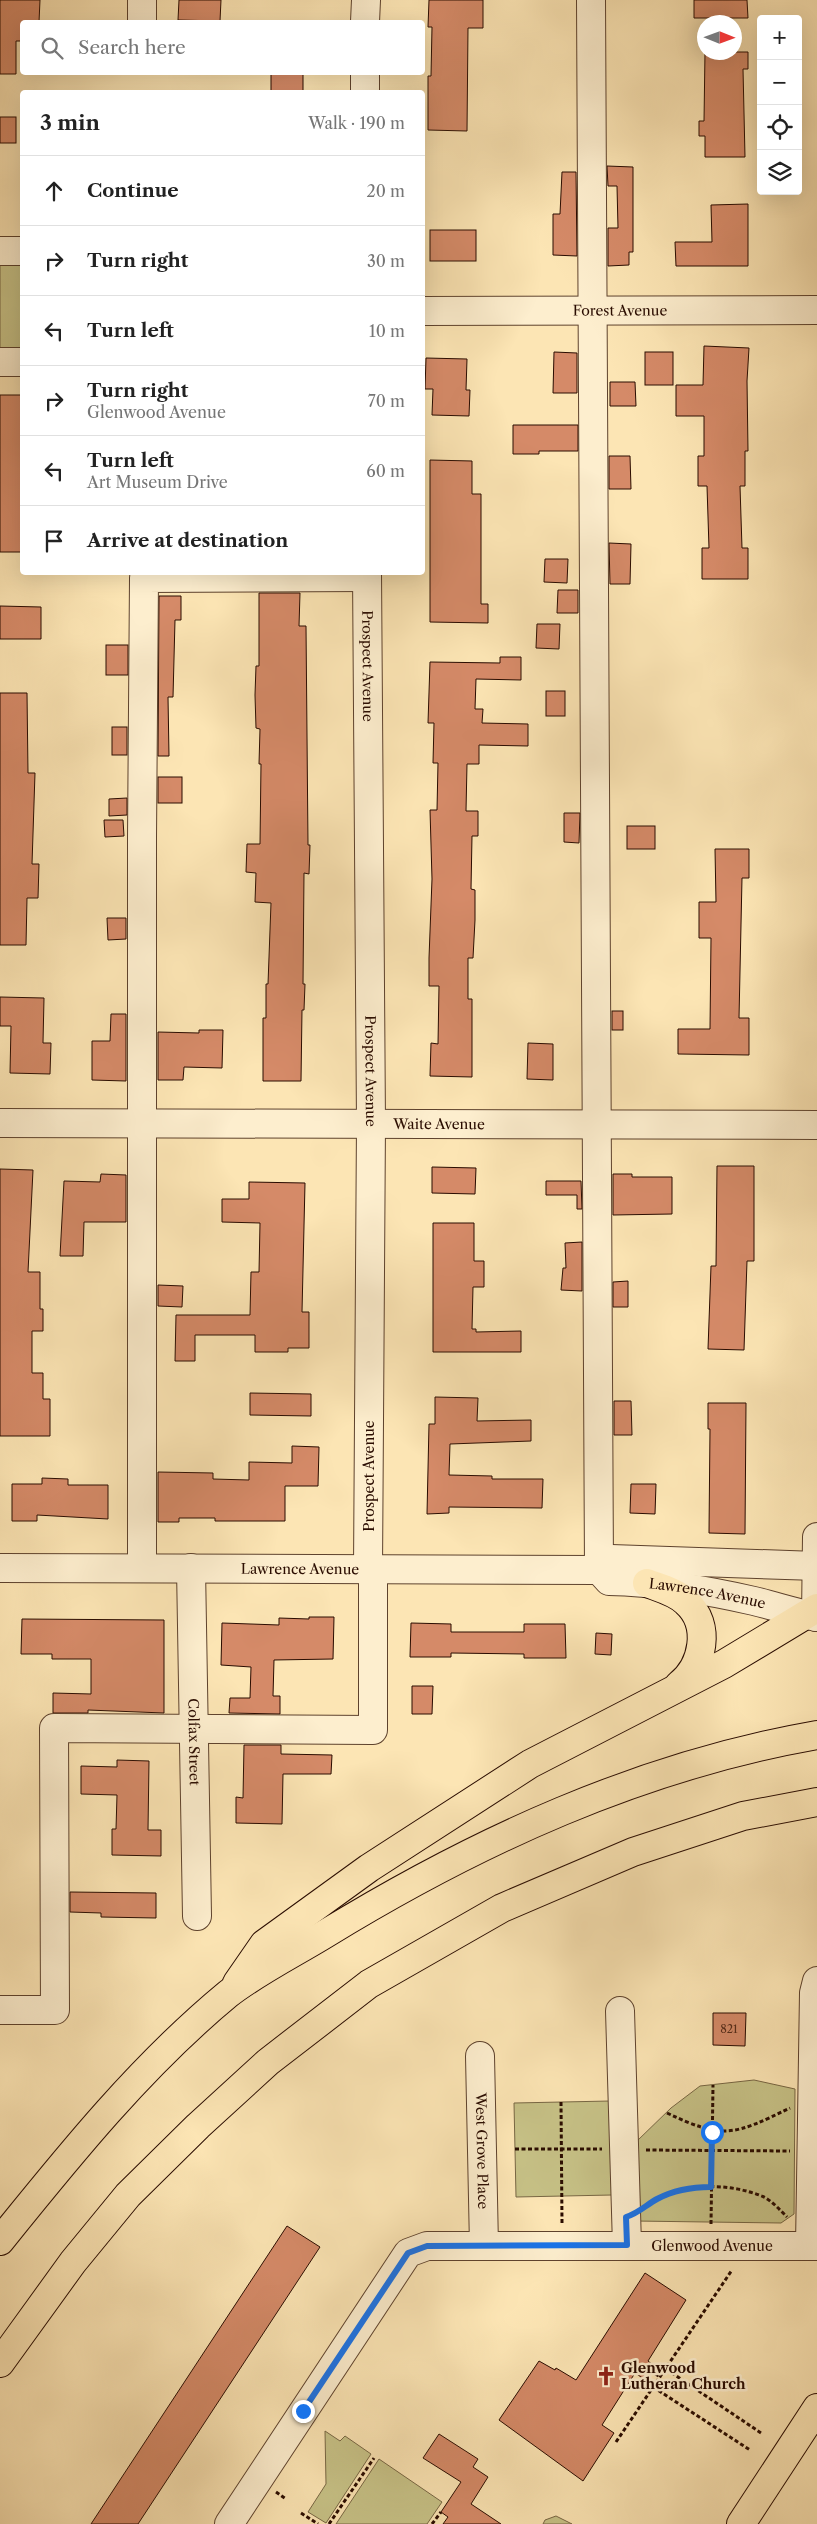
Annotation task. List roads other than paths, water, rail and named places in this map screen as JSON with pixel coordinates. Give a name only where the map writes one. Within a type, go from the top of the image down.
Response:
[{"type":"main road","points":[[647,1583],[673,1593],[686,1602],[695,1613],[700,1629],[701,1645],[697,1664],[685,1680],[669,1693]]},
{"type":"main road","points":[[230,1993],[264,1944],[369,1868],[530,1764],[724,1664],[814,1613]]},
{"type":"main road","points":[[0,2241],[112,2108],[181,2036],[230,1993],[392,1893],[491,1842],[580,1802],[653,1776],[734,1753],[817,1735]]},
{"type":"main road","points":[[0,2363],[73,2262],[128,2195],[268,2062],[369,1984],[502,1908],[633,1852],[743,1816],[817,1802]]},
{"type":"main road","points":[[741,2524],[817,2408]]},
{"type":"street","points":[[142,0],[142,20]]},
{"type":"street","points":[[366,0],[366,20]]},
{"type":"street","points":[[591,0],[591,310],[599,1570]]},
{"type":"street","points":[[365,75],[365,90]]},
{"type":"street","points":[[0,251],[20,251]]},
{"type":"street","name":"Forest Avenue","points":[[425,310],[817,310]]},
{"type":"street","points":[[0,362],[20,362]]},
{"type":"street","points":[[142,1568],[144,578],[366,575]]},
{"type":"street","name":"Prospect Avenue","points":[[194,1728],[373,1730],[371,1569],[372,1124],[366,575]]},
{"type":"street","name":"Waite Avenue","points":[[0,1123],[817,1125]]},
{"type":"street","points":[[814,1613],[817,1537]]},
{"type":"street","name":"Lawrence Avenue","points":[[0,1568],[599,1570],[611,1559],[817,1566]]},
{"type":"street","name":"Colfax Street","points":[[191,1568],[197,1916]]},
{"type":"street","name":"Lawrence Avenue","points":[[599,1570],[609,1581],[647,1583],[814,1613]]},
{"type":"street","points":[[0,2010],[55,2010],[54,1728],[194,1728]]},
{"type":"street","points":[[813,2246],[811,2152],[814,1993],[817,1981]]},
{"type":"street","points":[[620,2011],[627,2245]]},
{"type":"street","name":"West Grove Place","points":[[480,2056],[484,2246]]},
{"type":"street","name":"Glenwood Avenue","points":[[229,2524],[417,2249],[484,2246],[813,2246]]},
{"type":"place","name":"Glenwood Lutheran Church","points":[[606,2376]]}]
